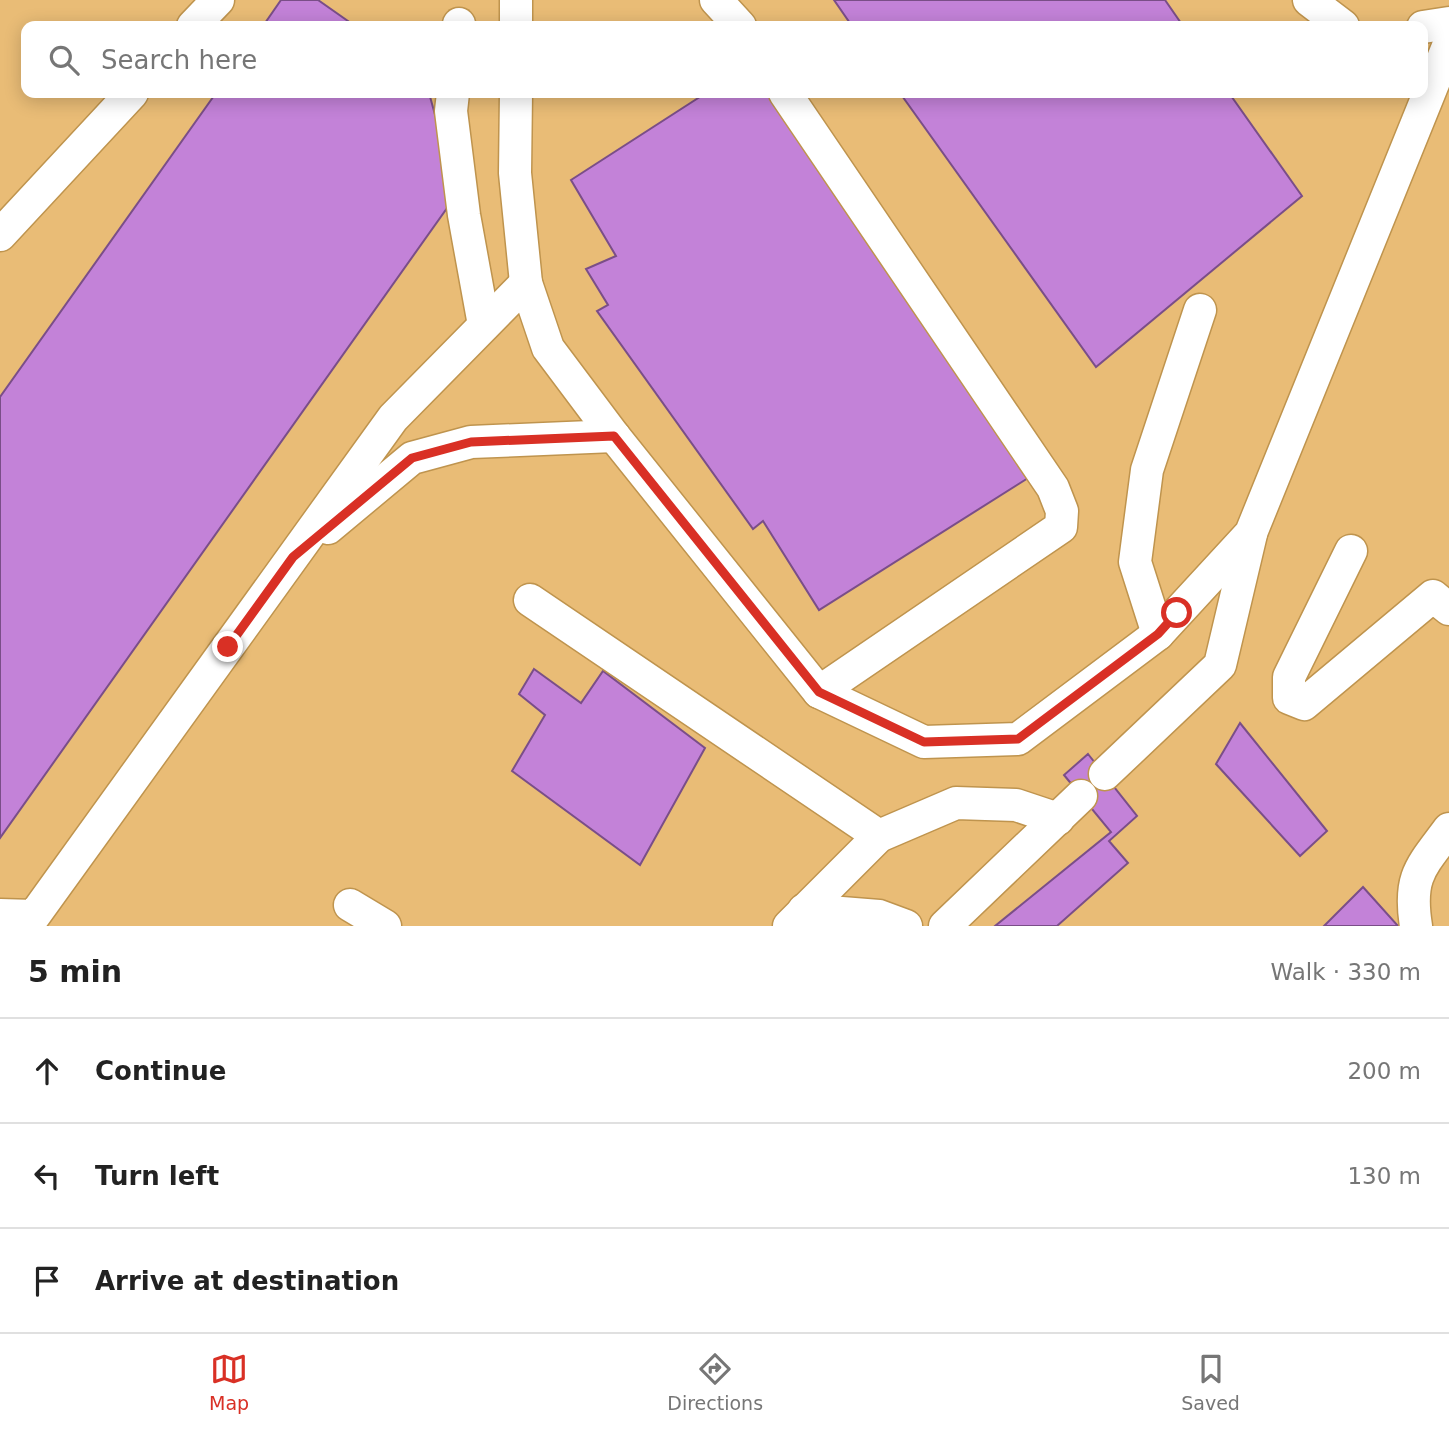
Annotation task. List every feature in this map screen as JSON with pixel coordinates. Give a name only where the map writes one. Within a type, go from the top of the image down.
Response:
[{"type":"lane","points":[[198,21],[218,0]]},
{"type":"lane","points":[[516,0],[516,21]]},
{"type":"lane","points":[[716,0],[735,21]]},
{"type":"lane","points":[[1309,0],[1336,21]]},
{"type":"lane","points":[[1428,26],[1449,23]]},
{"type":"lane","points":[[1428,96],[1449,44]]},
{"type":"lane","points":[[0,235],[127,98]]},
{"type":"lane","points":[[452,98],[451,111],[464,215],[484,326]]},
{"type":"lane","points":[[516,98],[515,173],[526,283],[548,348],[614,436],[819,692],[924,742],[1018,739],[1158,634],[1251,533]]},
{"type":"lane","points":[[788,98],[1046,477],[1062,511],[1061,527],[819,692]]},
{"type":"lane","points":[[1105,774],[1220,665],[1251,533],[1427,98]]},
{"type":"lane","points":[[0,915],[34,916],[393,418],[526,283]]},
{"type":"lane","points":[[1158,634],[1135,562],[1147,470],[1200,310]]},
{"type":"lane","points":[[293,557],[412,458],[471,442],[614,436]]},
{"type":"lane","points":[[1350,551],[1289,677],[1289,698],[1304,704],[1433,596],[1449,610]]},
{"type":"lane","points":[[530,600],[879,836]]},
{"type":"lane","points":[[945,926],[1082,796]]},
{"type":"lane","points":[[797,918],[879,836],[956,803],[1016,805],[1058,819]]},
{"type":"lane","points":[[1416,926],[1411,894],[1420,868],[1449,829]]},
{"type":"lane","points":[[350,905],[385,926]]},
{"type":"lane","points":[[797,918],[879,916],[906,926]]},
{"type":"building","points":[[281,0],[318,0],[348,21],[266,21]]},
{"type":"building","points":[[834,0],[1165,0],[1180,21],[849,21]]},
{"type":"building","points":[[212,98],[430,98],[457,194],[0,838],[0,397]]},
{"type":"building","points":[[698,98],[777,98],[1036,473],[819,610],[763,521],[753,529],[597,311],[608,305],[586,269],[616,256],[571,180]]},
{"type":"building","points":[[904,98],[1233,98],[1302,196],[1096,367]]},
{"type":"building","points":[[534,669],[581,703],[603,671],[705,748],[640,865],[512,771],[545,715],[519,694]]},
{"type":"building","points":[[1240,723],[1327,831],[1300,856],[1216,764]]},
{"type":"building","points":[[1088,754],[1137,816],[1109,841],[1128,863],[1057,926],[995,926],[1111,832],[1064,775]]},
{"type":"building","points":[[1363,887],[1398,926],[1324,926]]},
{"type":"route","points":[[228,647],[293,557],[412,458],[471,442],[614,436],[819,692],[924,742],[1018,739],[1158,634],[1177,613]]}]
